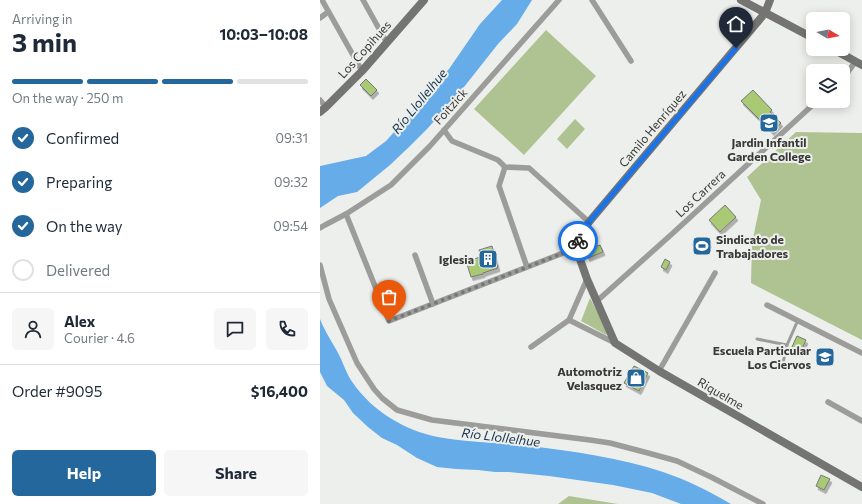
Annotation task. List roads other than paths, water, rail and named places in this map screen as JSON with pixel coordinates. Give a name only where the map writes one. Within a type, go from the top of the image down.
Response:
[{"type":"main road","name":"Los Copihues","points":[[323,110],[388,43],[424,0]]},
{"type":"main road","points":[[741,0],[806,34]]},
{"type":"main road","name":"Camilo Henríquez","points":[[576,248],[580,235],[589,222],[765,13],[770,0]]},
{"type":"main road","points":[[846,56],[859,63]]},
{"type":"main road","points":[[576,248],[587,278],[615,343]]},
{"type":"main road","name":"Riquelme","points":[[615,343],[659,371],[862,487]]},
{"type":"street","points":[[322,0],[362,71]]},
{"type":"street","points":[[370,0],[365,2],[388,43]]},
{"type":"street","name":"Foitzick","points":[[320,228],[346,214],[391,185],[430,146],[559,0]]},
{"type":"street","points":[[592,0],[631,60]]},
{"type":"street","points":[[320,18],[328,12]]},
{"type":"street","points":[[850,70],[859,63]]},
{"type":"street","points":[[320,100],[323,110]]},
{"type":"street","name":"Los Carrera","points":[[597,301],[674,233],[809,108]]},
{"type":"street","points":[[444,130],[452,141],[498,160],[505,167],[529,168],[589,222]]},
{"type":"street","points":[[505,167],[499,186],[527,267]]},
{"type":"street","points":[[346,214],[389,321],[576,248]]},
{"type":"street","points":[[415,255],[433,304]]},
{"type":"street","points":[[320,265],[329,299],[357,363],[374,389],[382,398],[398,410],[432,420],[590,440],[648,453],[677,461],[763,504]]},
{"type":"street","points":[[659,371],[716,273]]},
{"type":"street","points":[[531,347],[569,320],[587,278]]},
{"type":"street","points":[[767,304],[862,353]]},
{"type":"street","name":"Riquelme","points":[[569,320],[615,343]]},
{"type":"street","points":[[828,402],[862,421]]},
{"type":"lane","points":[[782,367],[787,345],[798,320]]},
{"type":"lane","points":[[757,339],[787,345]]},
{"type":"water","points":[[502,0],[532,0],[517,24],[498,44],[464,87],[428,128],[409,147],[357,192],[338,196],[320,208],[320,166],[366,156],[386,141],[449,69],[480,24]]},
{"type":"water","name":"Sindicato de Trabajadores","points":[[698,237],[712,247],[706,255],[692,245]]},
{"type":"water","points":[[320,319],[348,376],[353,383],[380,411],[402,425],[426,434],[449,439],[546,448],[631,463],[681,479],[706,490],[731,504],[681,504],[652,493],[613,485],[549,476],[437,467],[417,458],[397,445],[382,438],[368,427],[353,413],[344,400],[327,386],[320,372]]},
{"type":"place","name":"Jardin Infantil Garden College","points":[[769,123]]},
{"type":"place","name":"Sindicato de Trabajadores","points":[[702,246]]},
{"type":"place","name":"Iglesia","points":[[488,259]]},
{"type":"place","name":"Escuela Particular Los Ciervos","points":[[825,357]]},
{"type":"place","name":"Automotriz Velasquez","points":[[636,378]]},
{"type":"water label","name":"Río Llollelhue","points":[[419,101]]},
{"type":"water label","name":"Río Llollelhue","points":[[501,437]]}]
